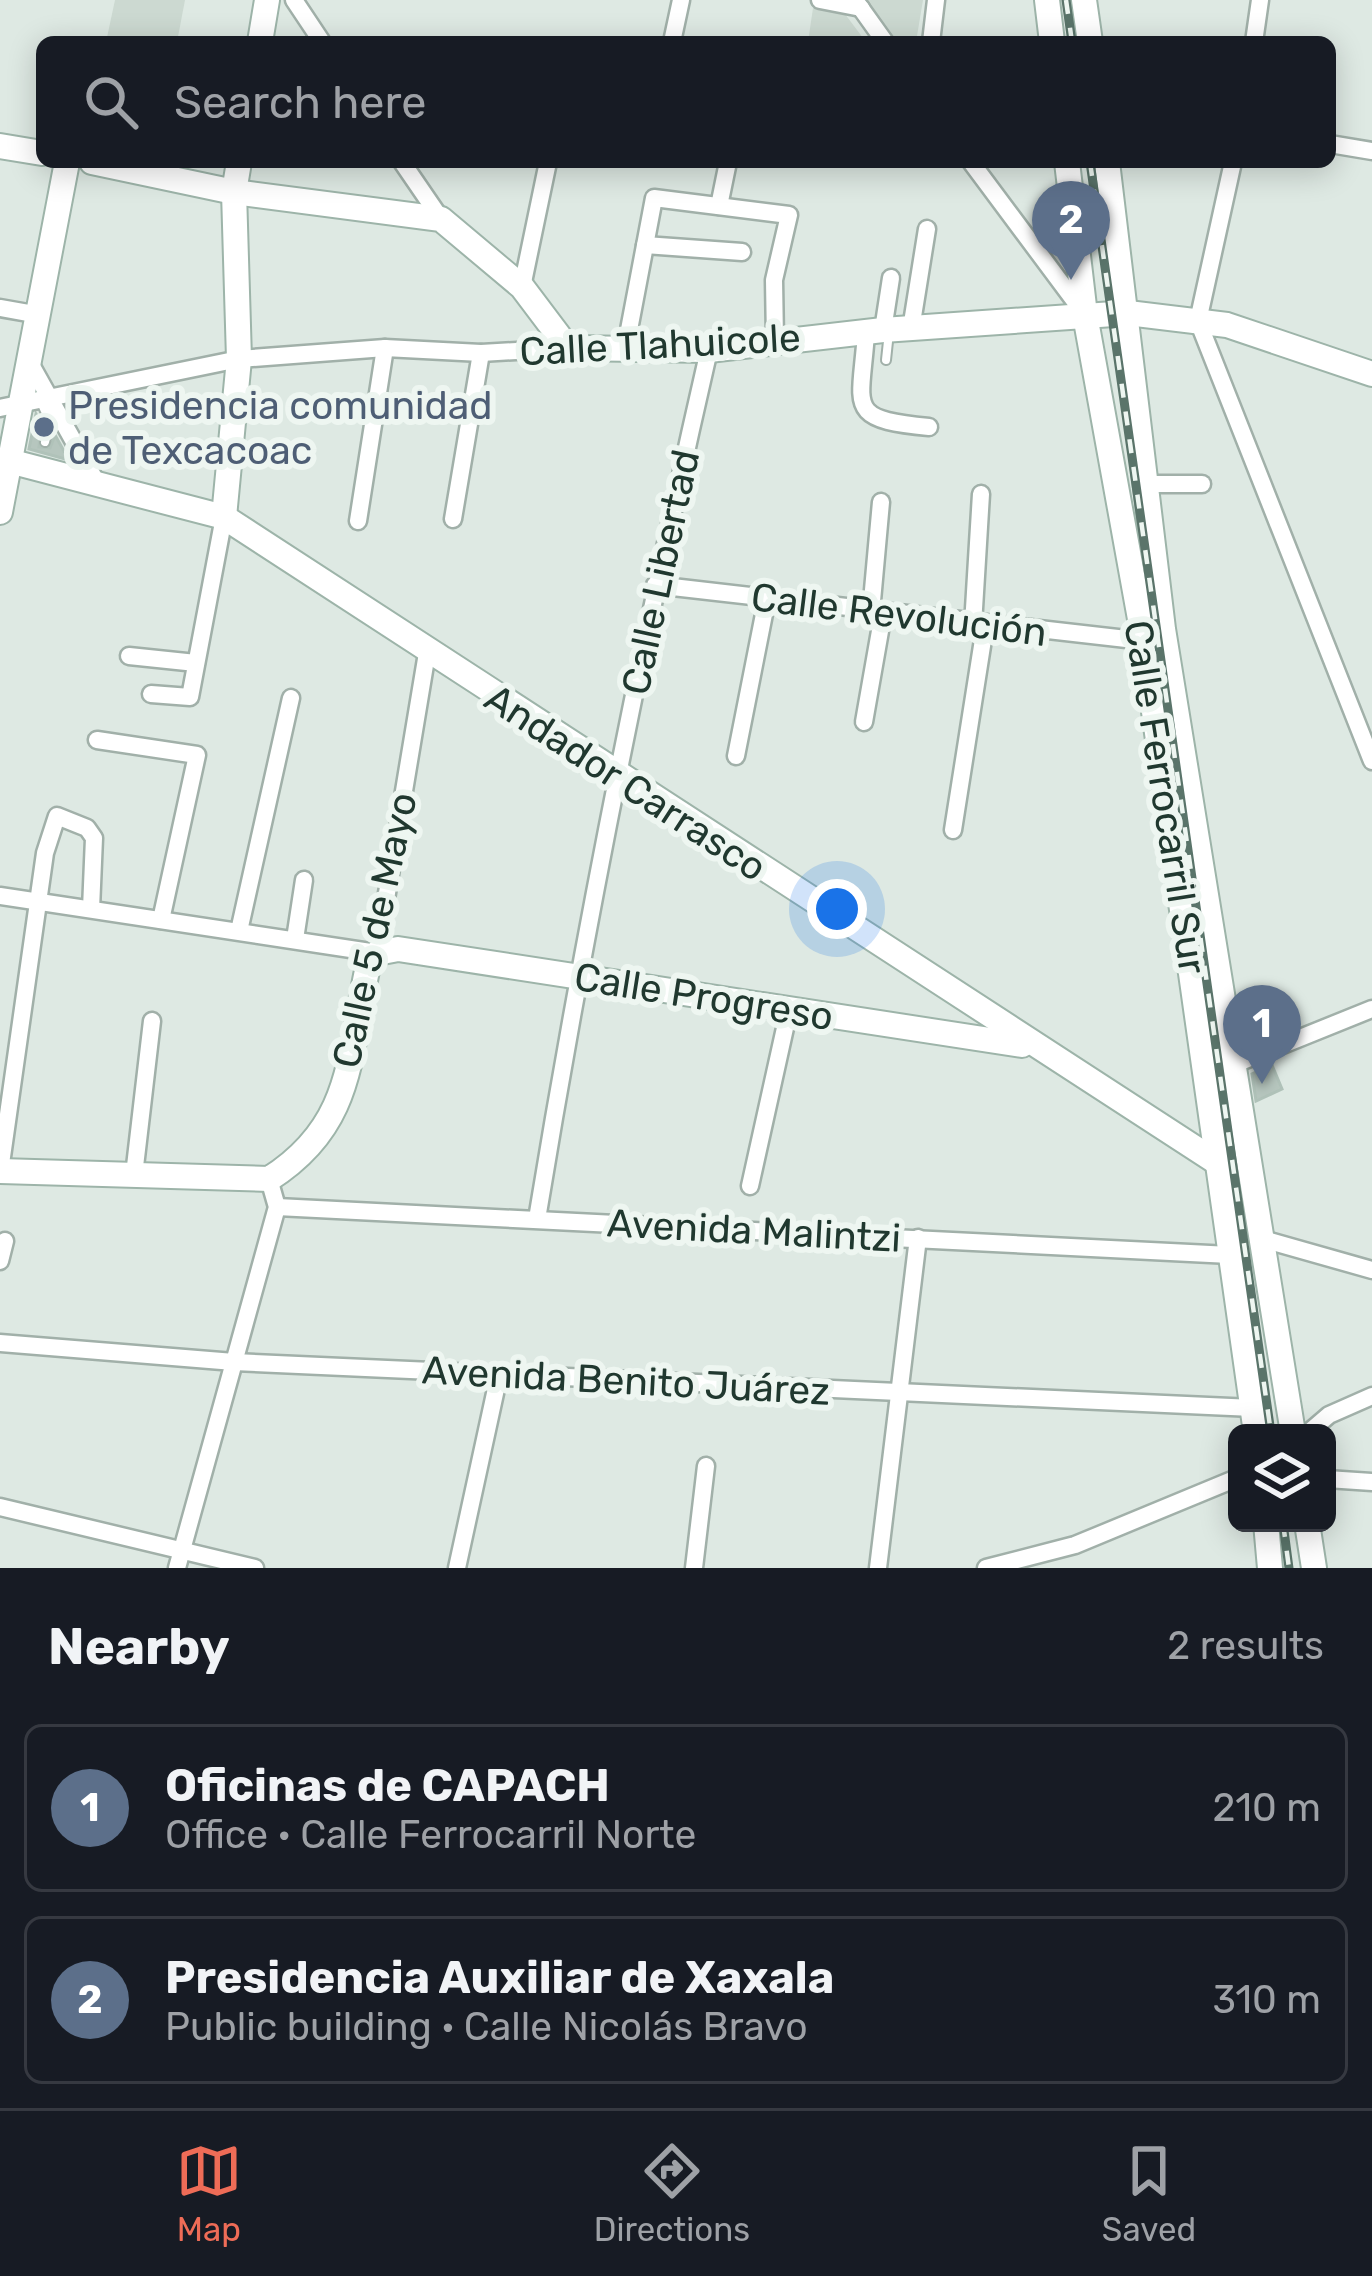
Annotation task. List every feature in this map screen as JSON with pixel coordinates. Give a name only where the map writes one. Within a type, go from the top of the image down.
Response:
[{"type":"main road","points":[[261,36],[267,0]]},
{"type":"main road","points":[[1047,0],[1051,36]]},
{"type":"main road","points":[[1084,0],[1089,36]]},
{"type":"main road","points":[[0,146],[36,152]]},
{"type":"main road","points":[[0,512],[4,460],[26,404],[34,314],[66,168]]},
{"type":"main road","points":[[120,168],[234,192],[440,219],[522,287],[568,348]]},
{"type":"main road","points":[[224,518],[239,359],[234,192],[238,168]]},
{"type":"main road","name":"Calle Ferrocarril Sur","points":[[1067,168],[1085,315],[1219,1070],[1218,1163],[1255,1421]]},
{"type":"main road","points":[[1108,168],[1219,1070],[1259,1238],[1291,1424]]},
{"type":"main road","name":"Calle Tlahuicole","points":[[568,348],[709,350],[887,330],[1129,313],[1227,326],[1372,374]]},
{"type":"main road","name":"Andador Carrasco","points":[[4,460],[224,518],[1030,1046],[1218,1163]]},
{"type":"main road","name":"Calle Progreso","points":[[377,953],[398,949],[1030,1046]]},
{"type":"main road","name":"Calle 5 de Mayo","points":[[269,1179],[301,1159],[334,1118],[368,966],[377,953]]},
{"type":"main road","points":[[0,1171],[269,1179]]},
{"type":"main road","points":[[1267,1532],[1270,1568]]},
{"type":"main road","points":[[1308,1532],[1314,1568]]},
{"type":"street","points":[[294,0],[318,36]]},
{"type":"street","points":[[673,36],[681,0]]},
{"type":"street","points":[[820,0],[858,4],[881,36]]},
{"type":"street","points":[[933,36],[936,0]]},
{"type":"street","points":[[1255,36],[1261,0]]},
{"type":"street","points":[[1336,145],[1372,151]]},
{"type":"street","points":[[407,168],[440,219]]},
{"type":"street","points":[[522,287],[547,168]]},
{"type":"street","points":[[719,206],[727,168]]},
{"type":"street","points":[[975,168],[1085,315]]},
{"type":"street","points":[[1232,168],[1198,321],[1372,761]]},
{"type":"street","points":[[626,351],[654,198],[789,215],[774,280],[775,341]]},
{"type":"street","points":[[927,229],[861,405],[880,422],[929,427]]},
{"type":"street","points":[[645,245],[742,252]]},
{"type":"street","points":[[887,330],[891,278]]},
{"type":"street","points":[[0,308],[34,314]]},
{"type":"street","points":[[358,521],[385,348]]},
{"type":"street","name":"Calle Tlahuicole","points":[[26,404],[239,359],[385,348],[481,353],[568,348]]},
{"type":"street","name":"Calle Libertad","points":[[537,1219],[577,976],[655,585],[709,350]]},
{"type":"street","points":[[453,519],[481,353]]},
{"type":"street","points":[[26,404],[97,483]]},
{"type":"street","points":[[1147,484],[1202,484]]},
{"type":"street","points":[[952,830],[979,626],[981,494]]},
{"type":"street","points":[[864,722],[877,613],[881,502]]},
{"type":"street","points":[[151,694],[190,697],[224,518]]},
{"type":"street","name":"Calle Revolución","points":[[655,585],[979,626],[1144,640]]},
{"type":"street","points":[[736,756],[767,599]]},
{"type":"street","name":"Calle 5 de Mayo","points":[[377,953],[427,653]]},
{"type":"street","points":[[129,656],[196,663]]},
{"type":"street","points":[[239,931],[291,698]]},
{"type":"street","points":[[97,740],[197,755],[161,920]]},
{"type":"street","points":[[0,1171],[45,853],[57,817],[87,828],[97,846],[91,909]]},
{"type":"street","points":[[295,939],[304,880]]},
{"type":"street","points":[[0,896],[377,953]]},
{"type":"street","points":[[1219,1070],[1372,1009]]},
{"type":"street","points":[[750,1186],[789,1010]]},
{"type":"street","points":[[134,1174],[152,1021]]},
{"type":"street","points":[[179,1560],[277,1207],[269,1179]]},
{"type":"street","name":"Avenida Malintzi","points":[[277,1207],[1230,1255]]},
{"type":"street","points":[[878,1568],[918,1238]]},
{"type":"street","points":[[1259,1238],[1372,1270]]},
{"type":"street","points":[[0,1261],[5,1241]]},
{"type":"street","name":"Avenida Benito Juárez","points":[[0,1343],[234,1362],[901,1393],[1255,1421]]},
{"type":"street","points":[[457,1568],[499,1375]]},
{"type":"street","points":[[1318,1424],[1372,1396]]},
{"type":"street","points":[[694,1568],[706,1466]]},
{"type":"street","points":[[1336,1480],[1372,1482]]},
{"type":"street","points":[[986,1568],[1075,1545],[1228,1482]]},
{"type":"street","points":[[0,1507],[179,1560],[255,1568]]},
{"type":"street","points":[[1071,1568],[1075,1545]]},
{"type":"lane","points":[[886,360],[887,330]]},
{"type":"lane","points":[[26,404],[50,422],[45,442]]},
{"type":"shaded area","points":[[115,0],[185,0],[178,36],[107,36]]},
{"type":"shaded area","points":[[858,0],[923,0],[917,36],[887,36]]},
{"type":"shaded area","points":[[813,8],[845,14],[862,36],[809,36]]},
{"type":"building","points":[[36,414],[41,423],[39,447],[50,448],[55,435],[69,460],[29,449]]},
{"type":"building","points":[[1272,1065],[1282,1089],[1256,1101],[1252,1074]]},
{"type":"railway","points":[[1066,0],[1071,36]]},
{"type":"railway","points":[[1091,168],[1270,1424]]},
{"type":"railway","points":[[1284,1532],[1289,1568]]},
{"type":"place","name":"Presidencia Auxiliar de Xaxala","points":[[1071,280]]},
{"type":"place","name":"Presidencia comunidad de Texcacoac","points":[[44,427]]},
{"type":"place","name":"Oficinas de CAPACH","points":[[1262,1084]]}]
